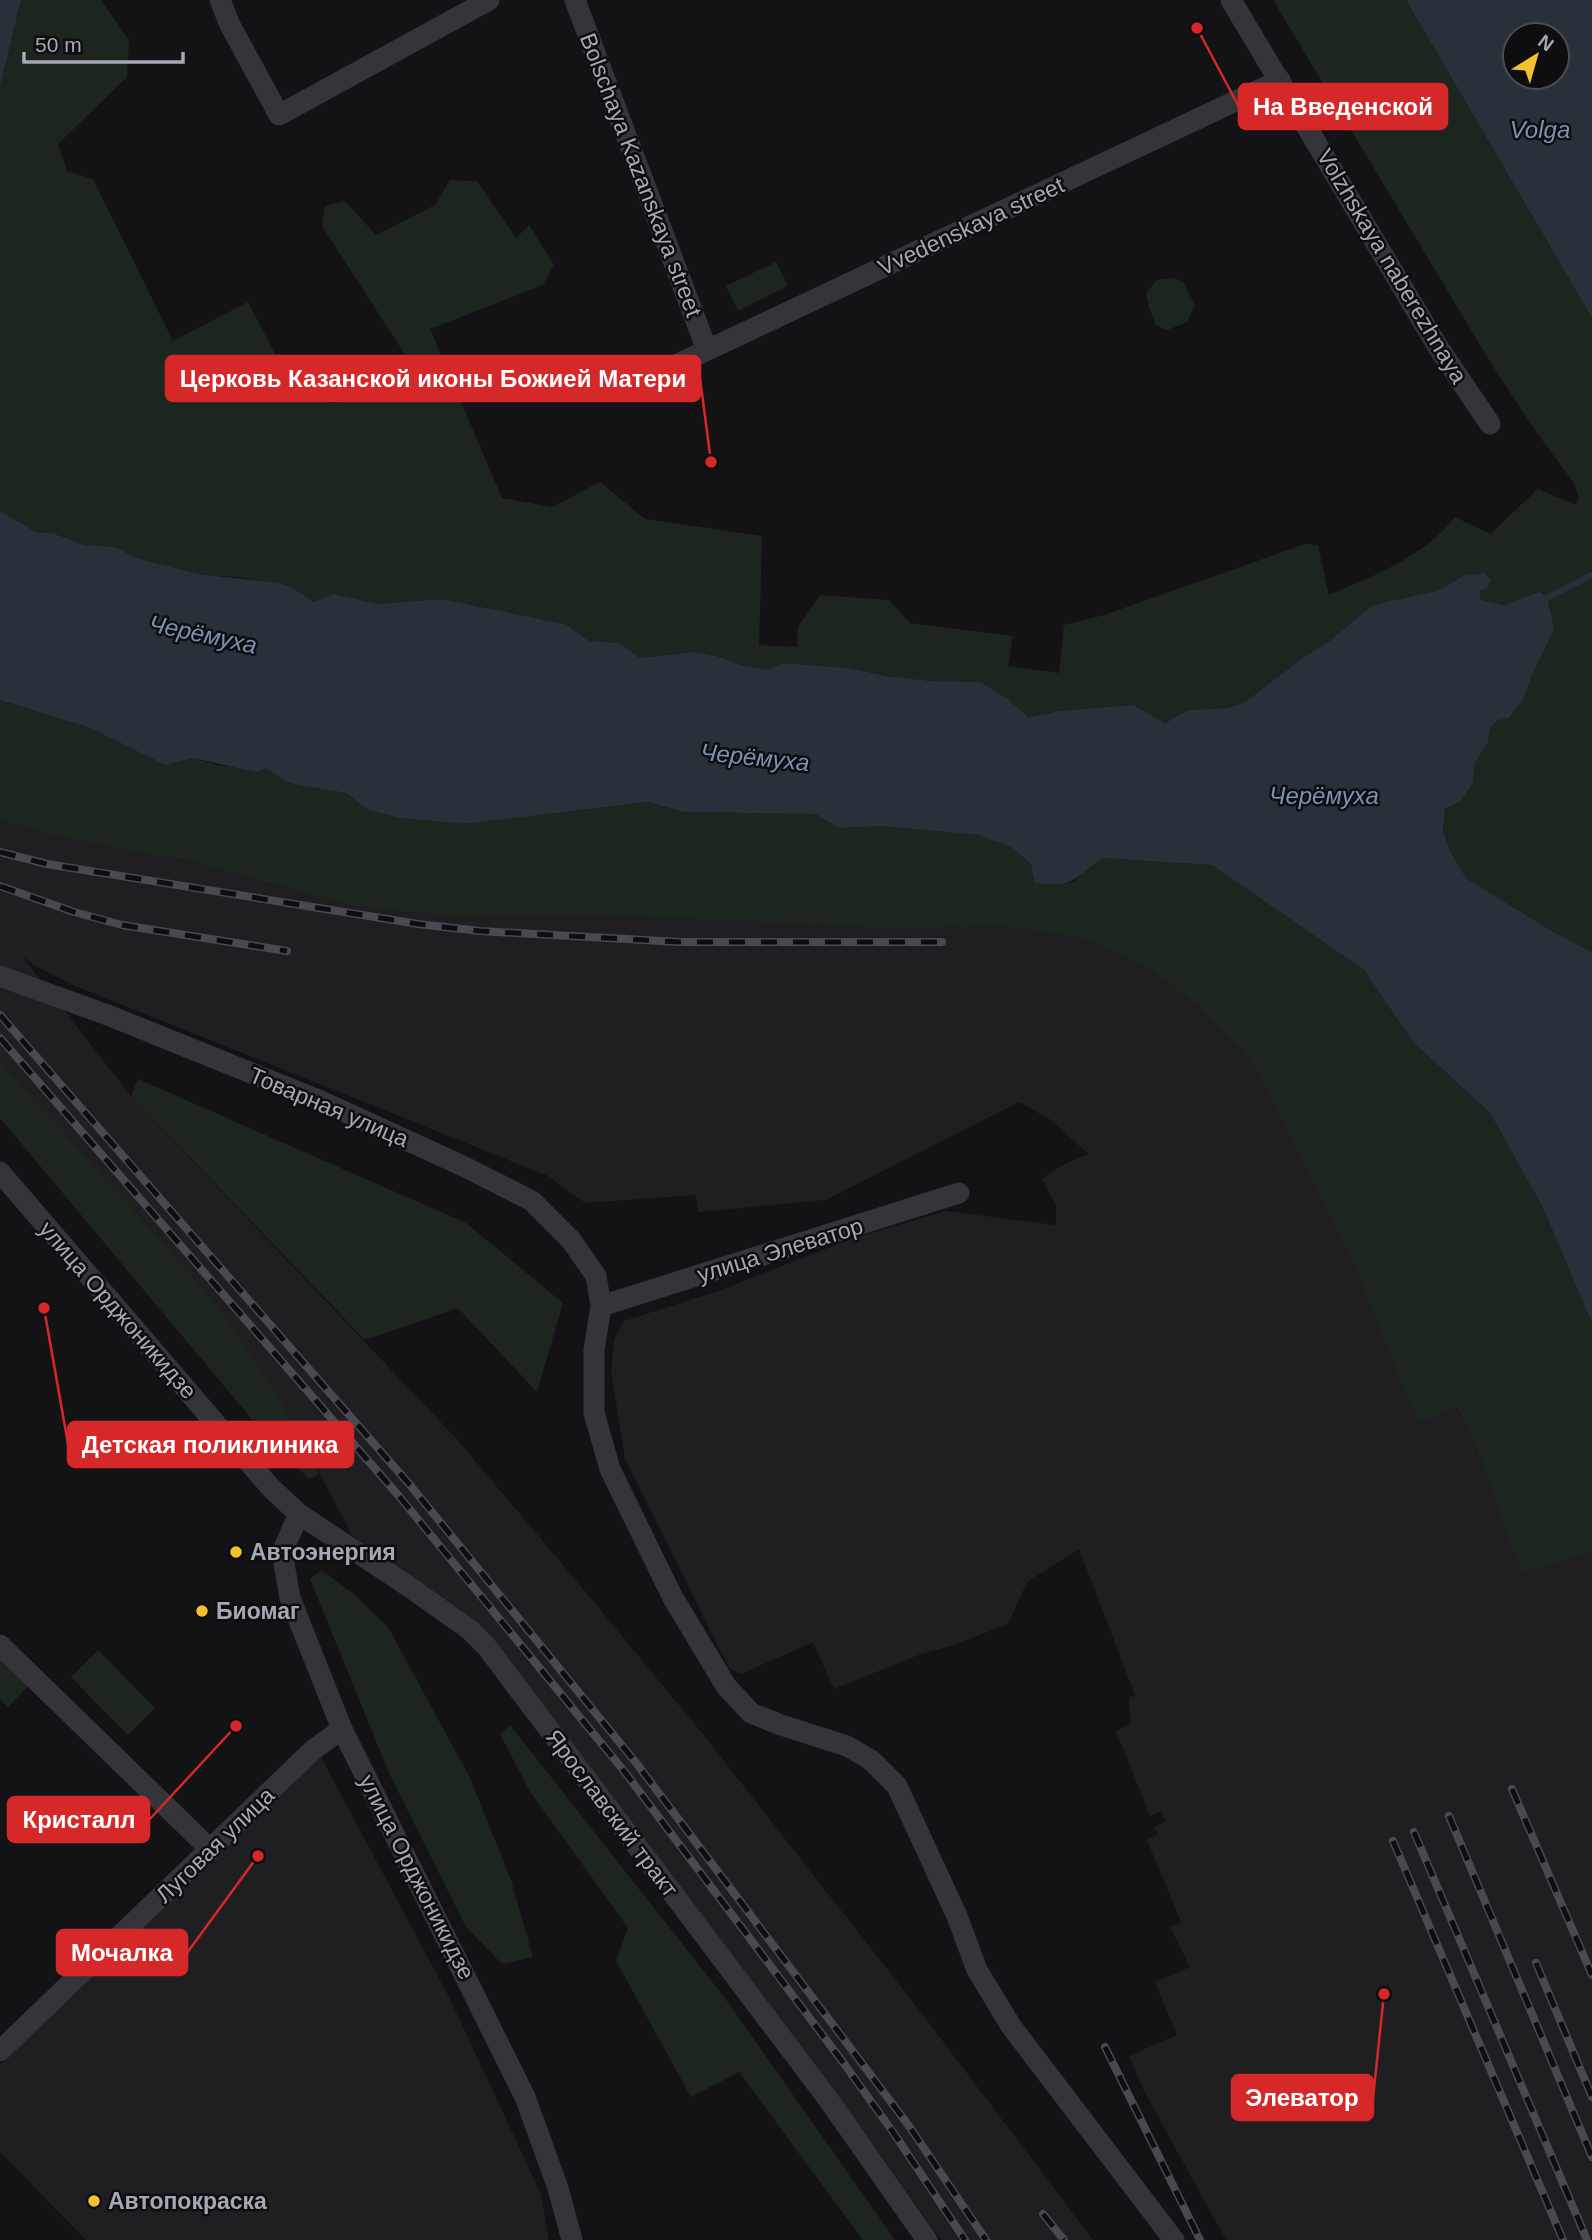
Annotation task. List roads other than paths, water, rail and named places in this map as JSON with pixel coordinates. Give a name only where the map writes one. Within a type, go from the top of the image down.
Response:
[{"type":"street","points":[[220,0],[230,25],[279,115],[489,0]]},
{"type":"street","name":"Bolschaya Kazanskaya street","points":[[575,0],[707,350]]},
{"type":"street","name":"Volzhskaya naberezhnaya","points":[[1231,0],[1438,347],[1490,424]]},
{"type":"street","name":"Vvedenskaya street","points":[[663,371],[1280,80]]},
{"type":"street","name":"Товарная улица","points":[[0,976],[105,1014],[321,1101],[463,1166],[532,1202],[571,1240],[596,1276],[601,1306]]},
{"type":"street","name":"улица Орджоникидзе","points":[[0,1172],[236,1448]]},
{"type":"street","name":"улица Элеватор","points":[[601,1306],[959,1194]]},
{"type":"street","points":[[601,1306],[594,1350],[594,1413],[610,1469],[672,1596],[726,1686],[751,1713],[847,1746],[871,1760],[897,1786],[957,1916],[977,1970],[1011,2026],[1174,2240]]},
{"type":"street","name":"Ярославский тракт","points":[[236,1448],[271,1488],[299,1514],[424,1597],[470,1630],[486,1646],[828,2099],[927,2240]]},
{"type":"street","name":"улица Орджоникидзе","points":[[299,1514],[282,1552],[290,1598],[342,1729],[525,2097],[558,2188],[572,2240]]},
{"type":"street","points":[[0,1644],[211,1850]]},
{"type":"street","name":"Луговая улица","points":[[0,2051],[313,1750],[342,1729]]},
{"type":"water","points":[[0,0],[21,0],[0,87]]},
{"type":"water","name":"Volga","points":[[1406,0],[1592,0],[1592,318]]},
{"type":"water","name":"Черёмуха","points":[[0,511],[36,532],[53,533],[84,545],[116,547],[136,558],[199,574],[278,583],[293,588],[314,602],[333,594],[378,604],[442,599],[565,624],[589,641],[620,643],[640,658],[693,652],[768,670],[782,663],[848,668],[931,681],[981,682],[1008,699],[1028,717],[1059,711],[1133,705],[1165,723],[1189,710],[1228,708],[1245,702],[1331,640],[1373,605],[1437,591],[1463,576],[1485,573],[1491,580],[1488,587],[1479,591],[1481,600],[1504,605],[1540,592],[1547,598],[1554,629],[1524,698],[1509,718],[1498,720],[1491,727],[1488,742],[1475,763],[1473,783],[1460,802],[1445,809],[1443,830],[1450,851],[1466,878],[1555,933],[1592,952],[1592,1323],[1543,1208],[1490,1113],[1412,1041],[1364,970],[1212,865],[1102,858],[1065,883],[1035,883],[1031,864],[1012,848],[979,835],[881,826],[839,828],[816,814],[684,812],[648,802],[464,824],[400,818],[368,810],[346,793],[288,783],[266,768],[256,772],[193,758],[165,765],[90,728],[0,700]]},
{"type":"waterway","points":[[1547,598],[1592,575]]},
{"type":"railway","points":[[0,852],[47,864],[418,924],[480,931],[680,942],[942,942]]},
{"type":"railway","points":[[0,886],[74,912],[122,925],[287,951]]},
{"type":"railway","points":[[0,1015],[410,1485],[637,1764],[909,2126],[986,2240]]},
{"type":"railway","points":[[0,1038],[398,1495],[624,1771],[845,2065],[965,2240]]},
{"type":"railway","points":[[1512,1789],[1592,1975]]},
{"type":"railway","points":[[1449,1816],[1592,2157]]},
{"type":"railway","points":[[1414,1832],[1587,2240]]},
{"type":"railway","points":[[1393,1841],[1563,2240]]},
{"type":"railway","points":[[1536,1963],[1592,2097]]},
{"type":"railway","points":[[1105,2047],[1200,2240]]},
{"type":"railway","points":[[1043,2214],[1064,2240]]},
{"type":"place","name":"На Введенской","points":[[1197,28]]},
{"type":"place","name":"Церковь Казанской иконы Божией Матери","points":[[711,462]]},
{"type":"place","name":"Детская поликлиника","points":[[44,1308]]},
{"type":"place","name":"Автоэнергия","points":[[236,1552]]},
{"type":"place","name":"Биомаг","points":[[202,1611]]},
{"type":"place","name":"Кристалл","points":[[236,1726]]},
{"type":"place","name":"Мочалка","points":[[258,1856]]},
{"type":"place","name":"Элеватор","points":[[1384,1994]]},
{"type":"place","name":"Автопокраска","points":[[94,2201]]}]
